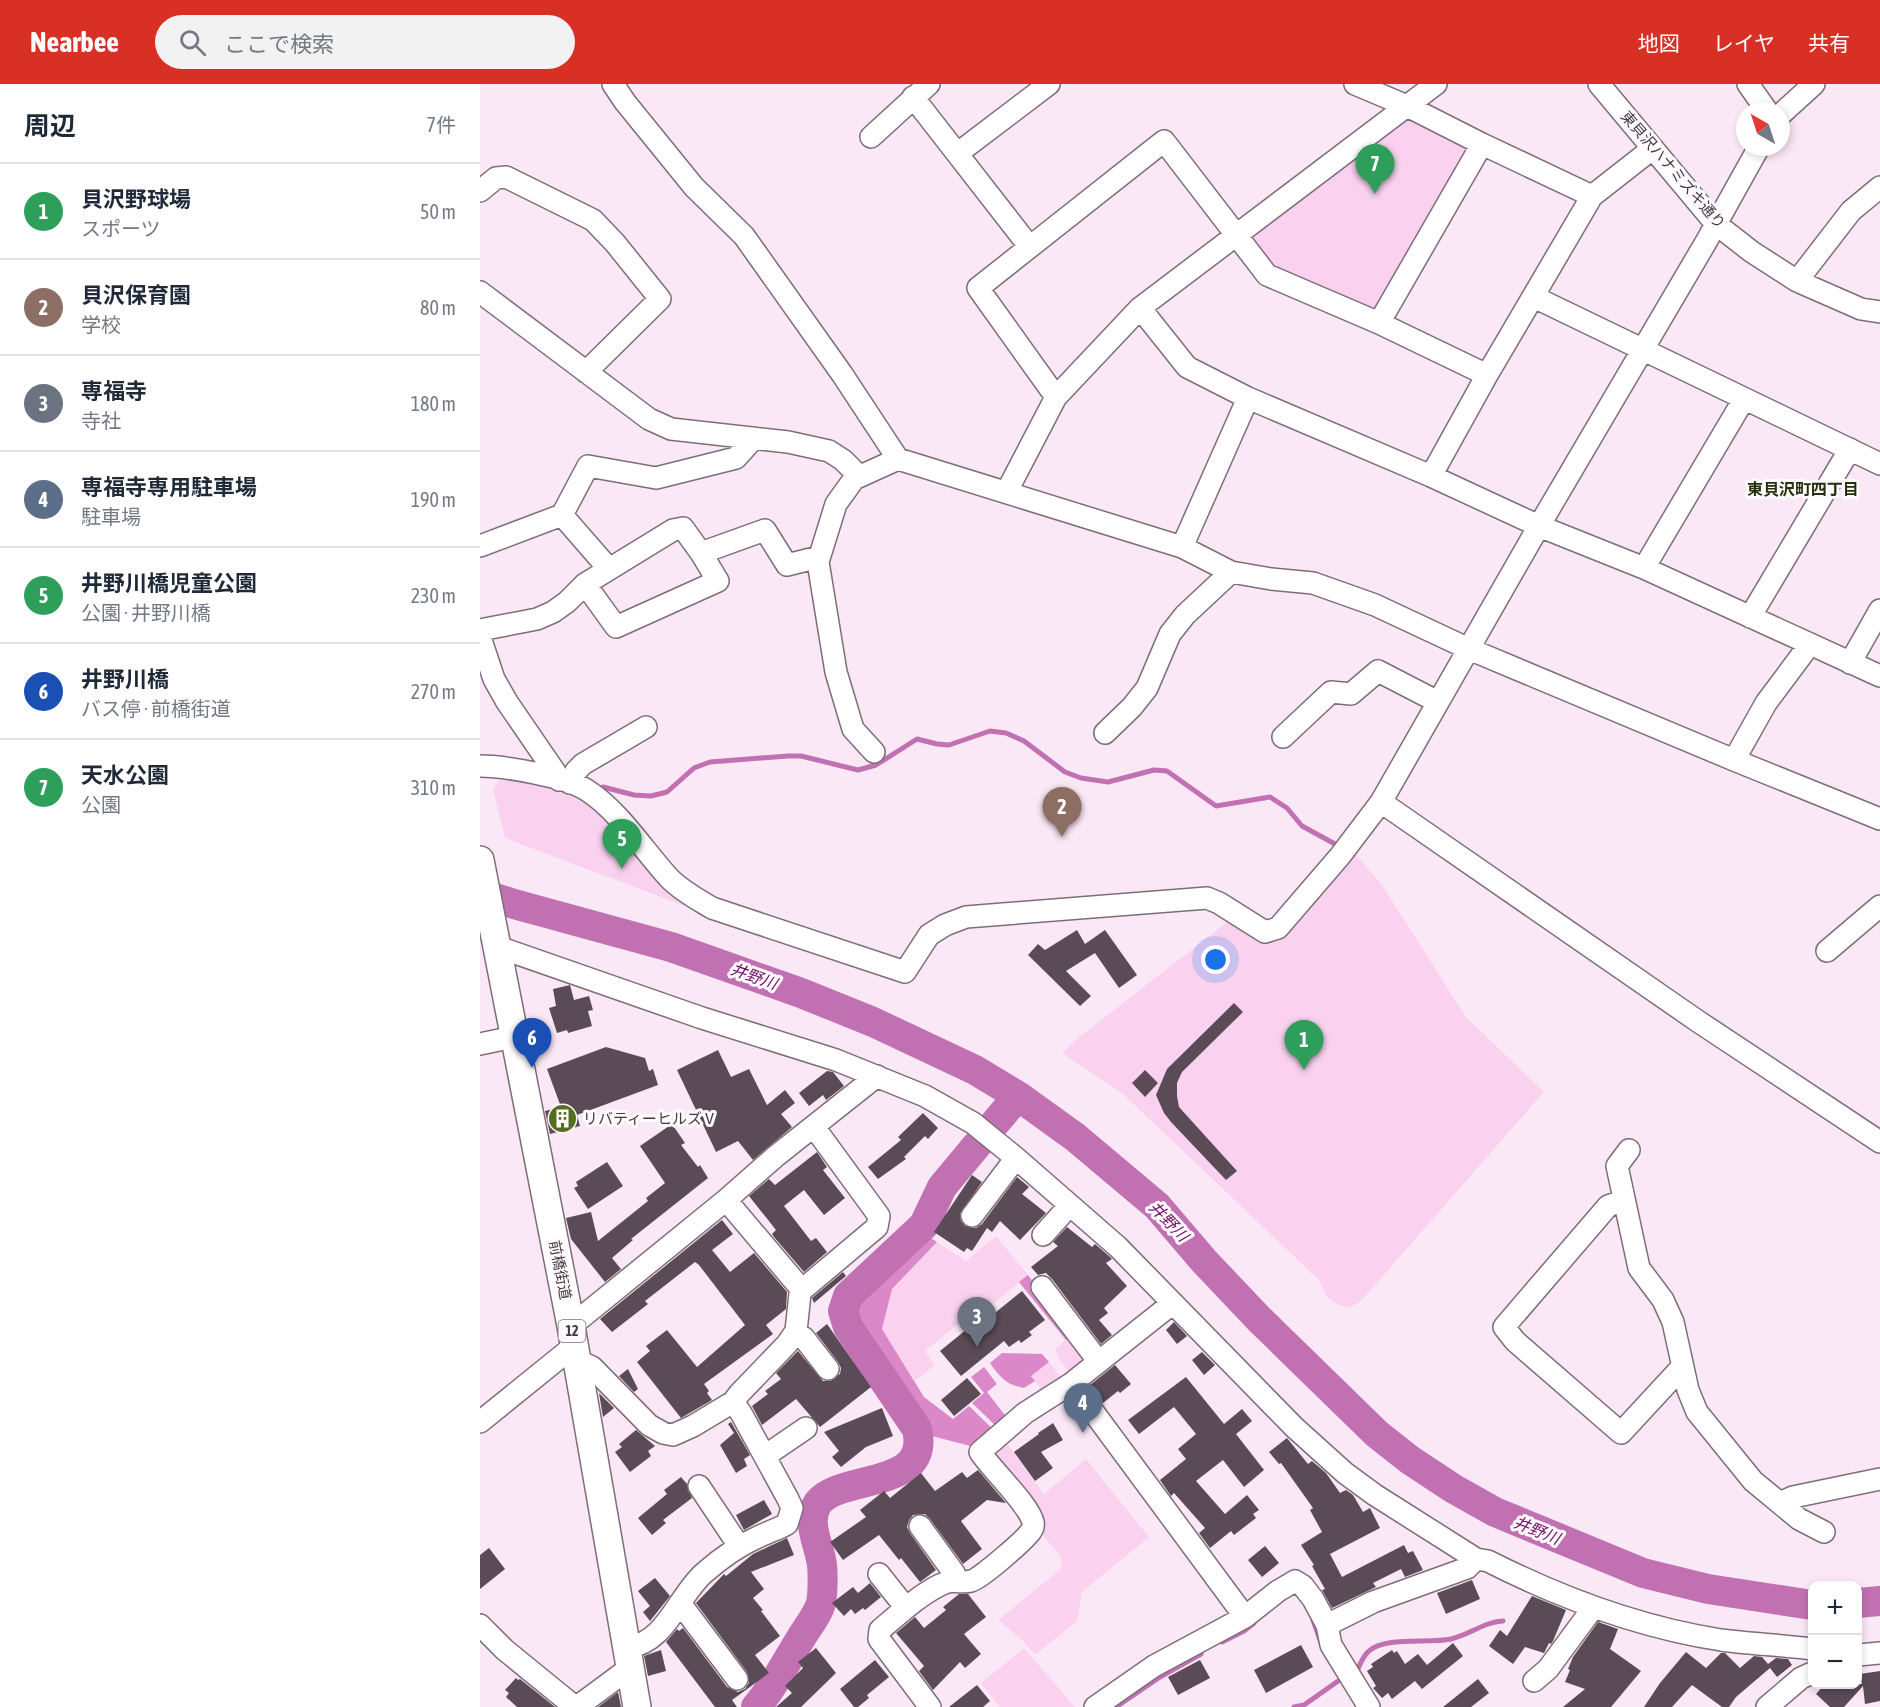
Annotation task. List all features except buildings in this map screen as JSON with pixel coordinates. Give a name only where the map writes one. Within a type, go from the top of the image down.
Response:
[{"type":"main road","name":"12","points":[[480,860],[493,949]]},
{"type":"main road","name":"前橋街道","points":[[493,949],[514,1037],[574,1344],[637,1707]]},
{"type":"street","points":[[613,84],[694,188],[744,236],[842,374],[898,459]]},
{"type":"street","points":[[958,153],[1049,84]]},
{"type":"street","points":[[1355,84],[1407,106],[1592,196]]},
{"type":"street","points":[[1007,491],[1056,397],[1140,308],[1436,84]]},
{"type":"street","name":"東貝沢ハナミズキ通り","points":[[1599,84],[1716,224],[1752,252],[1797,281],[1861,309],[1880,312]]},
{"type":"street","points":[[1748,84],[1761,102]]},
{"type":"street","points":[[1790,106],[1814,84]]},
{"type":"street","points":[[872,137],[921,91],[958,153],[1029,246]]},
{"type":"street","points":[[1056,397],[978,288],[1164,141],[1267,275],[1379,323],[1487,375]]},
{"type":"street","points":[[1379,323],[1482,144]]},
{"type":"street","points":[[1431,476],[1592,196],[1652,150]]},
{"type":"street","points":[[480,766],[501,766],[586,789],[604,804],[671,880],[690,896],[712,908],[905,972],[929,935],[966,916],[1207,898],[1265,932],[1278,928],[1340,856],[1381,802],[1754,156]]},
{"type":"street","points":[[480,191],[496,178],[506,177],[593,220],[615,243],[660,299],[586,372]]},
{"type":"street","points":[[1797,281],[1851,211],[1880,187]]},
{"type":"street","points":[[480,292],[649,419],[671,429],[788,442],[829,451],[843,460],[859,476]]},
{"type":"street","points":[[1534,297],[1880,464]]},
{"type":"street","points":[[1140,308],[1187,368],[1248,398],[1431,476],[1539,526],[1644,568],[1880,676]]},
{"type":"street","points":[[1182,547],[1248,398]]},
{"type":"street","points":[[1644,568],[1744,399]]},
{"type":"street","points":[[480,546],[562,515],[588,466],[656,478],[736,458],[754,438]]},
{"type":"street","points":[[1750,617],[1850,449]]},
{"type":"street","points":[[874,752],[853,729],[836,672],[818,562],[836,504],[854,478],[898,459],[1182,547],[1231,572],[1313,583],[1376,605],[1469,649],[1880,819]]},
{"type":"street","points":[[562,515],[609,569]]},
{"type":"street","points":[[480,630],[537,619],[554,612],[585,584],[673,530],[683,528],[718,581],[616,627],[585,584]]},
{"type":"street","points":[[701,553],[765,530],[787,566],[819,557]]},
{"type":"street","points":[[1105,733],[1132,707],[1147,688],[1170,634],[1185,615],[1231,572]]},
{"type":"street","points":[[1850,663],[1880,610]]},
{"type":"street","points":[[480,637],[494,679],[507,702],[564,782]]},
{"type":"street","points":[[1734,760],[1766,703],[1810,644]]},
{"type":"street","points":[[1283,737],[1331,692],[1351,694],[1378,671],[1438,702]]},
{"type":"street","points":[[564,782],[583,764],[646,727]]},
{"type":"street","points":[[1381,802],[1690,1016],[1880,1142]]},
{"type":"street","points":[[1827,951],[1880,906]]},
{"type":"street","points":[[493,949],[836,1060],[925,1096],[973,1124],[1017,1158],[1118,1247],[1294,1427],[1345,1473],[1391,1505],[1476,1558],[1488,1561],[1593,1608],[1638,1622],[1714,1638],[1808,1649]]},
{"type":"street","points":[[480,1044],[514,1037]]},
{"type":"street","points":[[480,1422],[574,1344],[726,1200],[776,1156],[877,1076]]},
{"type":"street","points":[[574,1344],[592,1367],[650,1425],[663,1433],[673,1435],[714,1415],[734,1402],[787,1344],[795,1332],[802,1290],[877,1227],[879,1221],[879,1216],[814,1127]]},
{"type":"street","points":[[1629,1150],[1617,1166],[1639,1268],[1663,1300],[1673,1322],[1688,1390],[1697,1412],[1754,1481],[1799,1519],[1824,1532]]},
{"type":"street","points":[[972,1216],[1017,1158]]},
{"type":"street","points":[[726,1200],[802,1290]]},
{"type":"street","points":[[1624,1200],[1608,1206],[1504,1327],[1515,1341],[1621,1433],[1682,1367]]},
{"type":"street","points":[[1043,1235],[1070,1205]]},
{"type":"street","points":[[1042,1287],[1099,1362]]},
{"type":"street","points":[[930,1707],[879,1639],[880,1630],[906,1608],[940,1585],[956,1580],[964,1582],[974,1580],[1018,1545],[1033,1527],[1033,1520],[1026,1508],[980,1452],[1025,1413],[1072,1383],[1173,1302]]},
{"type":"street","points":[[795,1332],[804,1338],[828,1369]]},
{"type":"street","points":[[1072,1383],[1245,1617]]},
{"type":"street","points":[[480,1625],[506,1650],[576,1707],[667,1622],[703,1574],[739,1546],[787,1524],[792,1508],[734,1402]]},
{"type":"street","points":[[765,1456],[806,1428]]},
{"type":"street","points":[[1780,1503],[1793,1497],[1880,1479]]},
{"type":"street","points":[[699,1486],[739,1546]]},
{"type":"street","points":[[920,1526],[954,1573],[956,1580]]},
{"type":"street","points":[[1327,1625],[1373,1602],[1467,1568],[1476,1558]]},
{"type":"street","points":[[879,1574],[906,1608]]},
{"type":"street","points":[[1095,1707],[1154,1665],[1245,1617],[1278,1591],[1295,1581],[1308,1592],[1327,1625],[1331,1645],[1369,1707]]},
{"type":"street","points":[[680,1604],[737,1679]]},
{"type":"street","points":[[1534,1682],[1548,1669],[1593,1608]]},
{"type":"street","points":[[1862,1655],[1880,1653]]},
{"type":"street","points":[[1767,1707],[1801,1678],[1808,1675]]},
{"type":"shaded area","points":[[1406,117],[1468,145],[1469,153],[1378,310],[1369,313],[1278,273],[1250,241],[1251,235]]},
{"type":"shaded area","points":[[515,779],[564,788],[591,801],[685,901],[685,906],[505,838],[493,789],[499,781]]},
{"type":"shaded area","points":[[1353,851],[1382,885],[1466,1017],[1544,1092],[1362,1300],[1350,1308],[1330,1299],[1319,1280],[1124,1095],[1062,1053],[1078,1038],[1230,920],[1280,941]]},
{"type":"shaded area","points":[[926,1235],[937,1242],[892,1289],[882,1329],[924,1397],[953,1419],[969,1406],[995,1431],[978,1448],[928,1435],[922,1420],[855,1321],[858,1300]]},
{"type":"shaded area","points":[[996,1236],[1028,1275],[977,1317],[973,1312],[925,1351],[935,1365],[915,1381],[882,1329],[892,1289],[937,1242],[966,1261]]},
{"type":"shaded area","points":[[1028,1275],[1072,1335],[1066,1340],[1019,1282]]},
{"type":"shaded area","points":[[1072,1335],[1092,1359],[1072,1375],[1060,1361],[1055,1349]]},
{"type":"shaded area","points":[[1002,1353],[1042,1354],[1049,1362],[1031,1376],[1035,1381],[1024,1388],[1004,1380],[990,1363]]},
{"type":"shaded area","points":[[1049,1362],[1064,1381],[1044,1393],[1031,1376]]},
{"type":"shaded area","points":[[984,1367],[997,1384],[987,1392],[1008,1419],[998,1428],[972,1403],[984,1393],[971,1377]]},
{"type":"shaded area","points":[[1003,1438],[1044,1494],[1086,1459],[1149,1537],[1082,1592],[1077,1621],[1035,1655],[1023,1641],[998,1620],[1062,1568],[1060,1556],[1037,1528],[987,1456]]},
{"type":"shaded area","points":[[1024,1648],[1075,1707],[1000,1707],[981,1683]]},
{"type":"waterway","points":[[603,787],[634,795],[651,796],[667,792],[694,768],[710,762],[788,756],[801,756],[858,770],[876,765],[917,739],[949,745],[990,731],[1006,733],[1024,741],[1065,772],[1081,778],[1108,782],[1154,770],[1167,771],[1216,806],[1270,797],[1287,808],[1302,826],[1335,844]]},
{"type":"waterway","name":"井野川","points":[[480,893],[671,947],[801,993],[873,1022],[975,1070],[1018,1096],[1075,1137],[1157,1206],[1204,1261],[1259,1319],[1377,1434],[1410,1460],[1454,1489],[1495,1512],[1643,1573],[1708,1589],[1808,1604]]},
{"type":"waterway","points":[[995,1123],[1018,1096]]},
{"type":"waterway","points":[[756,1707],[774,1682],[820,1606],[822,1565],[813,1526],[814,1510],[818,1503],[829,1494],[898,1472],[911,1462],[918,1449],[917,1429],[848,1327],[843,1311],[848,1296],[924,1225],[942,1187],[977,1145]]},
{"type":"waterway","name":"井野川","points":[[1862,1603],[1880,1601]]},
{"type":"waterway","points":[[1313,1620],[1321,1643]]},
{"type":"waterway","points":[[1357,1671],[1365,1655],[1376,1646],[1396,1642],[1451,1639],[1503,1621]]},
{"type":"waterway","points":[[1222,1642],[1254,1623]]},
{"type":"waterway","points":[[1116,1707],[1160,1677],[1201,1654]]},
{"type":"waterway","points":[[1294,1707],[1304,1705],[1341,1679]]},
{"type":"place","name":"天水公園","points":[[1375,194]]},
{"type":"place","name":"貝沢保育園","points":[[1062,837]]},
{"type":"place","name":"井野川橋児童公園","points":[[622,869]]},
{"type":"place","name":"井野川橋","points":[[532,1068]]},
{"type":"place","name":"貝沢野球場","points":[[1304,1070]]},
{"type":"place","name":"リバティーヒルズⅤ","points":[[562,1119]]},
{"type":"place","name":"専福寺","points":[[977,1347]]},
{"type":"place","name":"専福寺専用駐車場","points":[[1083,1433]]},
{"type":"district","name":"東貝沢町四丁目","points":[[1803,489]]}]
